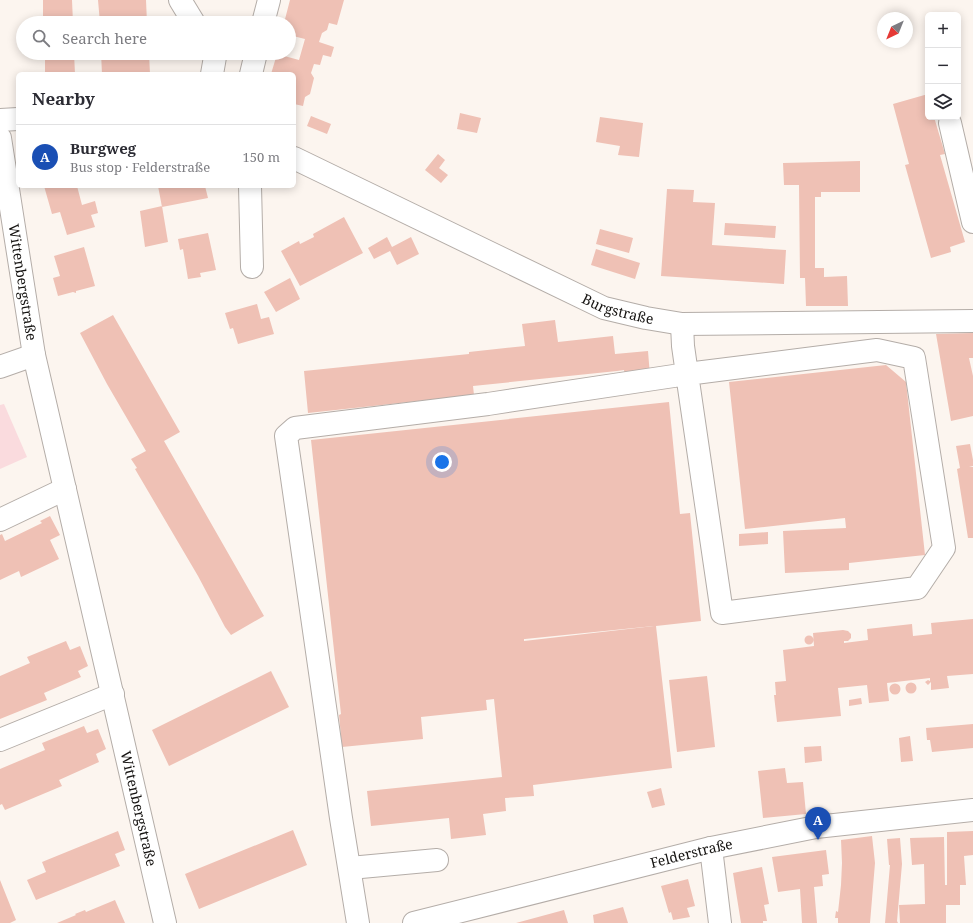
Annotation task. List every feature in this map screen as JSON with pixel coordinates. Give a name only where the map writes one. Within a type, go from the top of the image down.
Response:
[{"type":"street","points":[[180,0],[190,16]]},
{"type":"street","points":[[266,16],[269,0]]},
{"type":"street","points":[[212,72],[215,60]]},
{"type":"street","points":[[251,72],[254,60]]},
{"type":"street","points":[[0,120],[16,119]]},
{"type":"street","points":[[950,123],[973,222]]},
{"type":"street","name":"Wittenbergstraße","points":[[0,138],[34,355],[165,923]]},
{"type":"street","name":"Burgstraße","points":[[296,159],[604,308],[646,318],[682,324],[973,321]]},
{"type":"street","points":[[250,188],[252,267]]},
{"type":"street","points":[[358,923],[286,436],[295,428],[488,404],[687,374],[877,350],[914,358],[944,548],[917,588],[722,613],[687,374],[683,346],[682,324]]},
{"type":"street","name":"Wittenbergstraße","points":[[0,367],[34,355]]},
{"type":"street","points":[[0,520],[65,489]]},
{"type":"street","points":[[0,740],[113,694]]},
{"type":"street","name":"Felderstraße","points":[[414,923],[711,848],[816,828],[973,810]]},
{"type":"street","points":[[711,848],[720,923]]},
{"type":"street","points":[[350,868],[438,860]]},
{"type":"shaded area","points":[[4,404],[27,457],[0,469],[0,405]]},
{"type":"building","points":[[43,0],[72,0],[73,16],[43,16]]},
{"type":"building","points":[[98,0],[146,0],[147,16],[99,16]]},
{"type":"building","points":[[290,0],[344,0],[337,25],[329,23],[327,30],[322,33],[319,42],[334,47],[331,57],[323,55],[320,65],[314,64],[311,73],[314,78],[310,94],[305,97],[303,106],[296,104],[296,72],[272,72],[275,60],[299,60],[305,39],[296,37],[296,16],[286,16]]},
{"type":"building","points":[[45,60],[74,60],[75,72],[45,72]]},
{"type":"building","points":[[101,60],[149,60],[150,72],[102,72]]},
{"type":"building","points":[[925,95],[925,120],[935,120],[945,154],[940,155],[965,242],[950,247],[951,252],[931,258],[905,165],[909,164],[893,104]]},
{"type":"building","points":[[460,113],[481,118],[477,133],[457,129]]},
{"type":"building","points":[[311,116],[331,124],[327,134],[307,126]]},
{"type":"building","points":[[600,117],[643,123],[639,157],[618,155],[620,146],[596,142]]},
{"type":"building","points":[[438,154],[445,160],[439,168],[448,175],[441,183],[425,170]]},
{"type":"building","points":[[860,161],[860,192],[821,192],[821,197],[815,197],[815,268],[824,268],[824,277],[847,276],[848,306],[806,306],[805,278],[800,278],[799,185],[784,185],[783,163]]},
{"type":"building","points":[[45,188],[78,188],[82,205],[95,201],[98,213],[91,215],[95,227],[67,235],[60,212],[52,214]]},
{"type":"building","points":[[158,188],[206,188],[208,198],[162,207]]},
{"type":"building","points":[[667,189],[694,190],[693,202],[715,203],[712,245],[786,250],[784,284],[661,276]]},
{"type":"building","points":[[162,206],[168,242],[145,247],[140,211]]},
{"type":"building","points":[[344,217],[363,253],[300,286],[281,251],[299,241],[300,244],[314,237],[313,234]]},
{"type":"building","points":[[725,223],[776,226],[775,238],[724,235]]},
{"type":"building","points":[[600,229],[633,238],[629,253],[596,244]]},
{"type":"building","points":[[208,233],[216,270],[200,273],[201,277],[188,279],[183,249],[180,250],[178,239]]},
{"type":"building","points":[[387,237],[392,247],[411,237],[419,254],[397,265],[390,251],[374,259],[368,248]]},
{"type":"building","points":[[84,247],[95,286],[76,291],[76,293],[73,292],[58,296],[53,278],[60,276],[54,256]]},
{"type":"building","points":[[596,249],[640,263],[635,279],[591,265]]},
{"type":"building","points":[[290,278],[300,299],[276,312],[264,292]]},
{"type":"building","points":[[257,304],[261,319],[269,317],[274,334],[238,344],[233,328],[230,329],[225,313]]},
{"type":"building","points":[[113,315],[180,432],[164,441],[264,616],[231,635],[135,469],[137,468],[131,459],[146,451],[107,384],[80,333]]},
{"type":"building","points":[[555,320],[558,342],[613,336],[615,354],[648,351],[650,376],[625,379],[624,370],[473,386],[474,395],[308,413],[304,371],[469,354],[469,352],[525,346],[522,324]]},
{"type":"building","points":[[973,333],[973,358],[969,358],[973,376],[973,416],[951,421],[936,334]]},
{"type":"building","points":[[886,365],[906,382],[925,555],[849,563],[849,570],[785,573],[783,531],[846,528],[845,518],[745,529],[729,382]]},
{"type":"building","points":[[669,402],[680,514],[690,513],[701,621],[656,626],[672,768],[533,785],[534,796],[505,798],[506,811],[483,814],[486,835],[451,839],[449,818],[371,826],[367,791],[502,777],[494,699],[486,700],[487,710],[421,717],[423,739],[342,747],[339,715],[341,714],[311,440]],"holes":[[[654,626],[524,641],[524,639]]]},
{"type":"building","points":[[970,444],[973,460],[973,466],[969,467],[973,467],[973,538],[968,538],[957,469],[960,468],[956,446]]},
{"type":"building","points":[[50,516],[60,535],[50,540],[59,559],[21,577],[19,571],[0,580],[0,535],[2,534],[5,541],[42,523],[40,521]]},
{"type":"building","points":[[768,532],[768,544],[739,546],[739,534]]},
{"type":"building","points":[[973,619],[973,674],[947,676],[949,688],[931,690],[931,682],[928,685],[925,682],[928,680],[930,681],[930,678],[887,683],[889,701],[869,703],[867,685],[838,688],[841,716],[777,722],[774,695],[776,695],[775,682],[786,681],[783,650],[814,646],[813,633],[843,630],[848,631],[851,634],[851,638],[848,641],[844,641],[844,643],[868,640],[867,629],[912,624],[913,636],[932,634],[931,623]]},
{"type":"building","points":[[809,635],[814,640],[809,645],[804,640]]},
{"type":"building","points":[[66,641],[70,650],[80,646],[88,666],[78,671],[81,677],[44,693],[47,700],[0,719],[0,676],[30,663],[27,657]]},
{"type":"building","points":[[271,671],[289,707],[169,766],[152,730]]},
{"type":"building","points":[[707,676],[715,747],[677,752],[669,680]]},
{"type":"building","points":[[909,683],[913,683],[915,684],[915,692],[909,693],[906,690],[906,686]]},
{"type":"building","points":[[893,684],[897,684],[899,685],[899,693],[893,694],[890,691],[890,687]]},
{"type":"building","points":[[861,698],[862,704],[849,706],[849,700]]},
{"type":"building","points":[[973,724],[973,748],[932,752],[930,740],[927,740],[926,728]]},
{"type":"building","points":[[84,726],[87,733],[98,729],[106,749],[96,754],[99,762],[59,780],[62,786],[5,810],[2,804],[0,805],[0,769],[45,750],[42,743]]},
{"type":"building","points":[[910,736],[913,761],[901,762],[899,738]]},
{"type":"building","points":[[821,746],[822,761],[805,763],[804,747]]},
{"type":"building","points":[[785,768],[787,783],[803,782],[806,814],[763,818],[758,771]]},
{"type":"building","points":[[661,788],[665,805],[652,808],[647,792]]},
{"type":"building","points":[[293,830],[307,865],[199,909],[185,874]]},
{"type":"building","points":[[118,831],[125,850],[115,854],[120,866],[36,900],[27,880],[46,872],[42,862]]},
{"type":"building","points":[[973,831],[973,855],[964,856],[966,885],[960,885],[960,905],[946,905],[946,923],[900,923],[899,905],[925,904],[924,864],[912,865],[910,838],[944,837],[945,885],[947,885],[947,832]]},
{"type":"building","points":[[872,836],[875,863],[870,923],[838,923],[838,918],[835,918],[836,911],[838,912],[841,885],[841,840]]},
{"type":"building","points":[[900,838],[902,864],[898,923],[885,923],[890,865],[887,839]]},
{"type":"building","points":[[826,850],[829,874],[822,875],[823,886],[814,887],[817,923],[802,923],[800,889],[778,892],[772,857]]},
{"type":"building","points":[[762,867],[769,904],[764,905],[767,921],[763,921],[763,923],[741,923],[733,873]]},
{"type":"building","points":[[688,879],[695,906],[687,908],[690,917],[673,920],[671,912],[669,913],[661,886]]},
{"type":"building","points":[[0,880],[16,920],[10,923],[0,923]]},
{"type":"building","points":[[115,900],[125,923],[57,923],[85,910],[86,912]]},
{"type":"building","points":[[623,907],[628,923],[594,923],[593,915]]},
{"type":"building","points":[[564,910],[568,923],[516,923]]},
{"type":"place","name":"Burgweg","points":[[818,840]]}]
